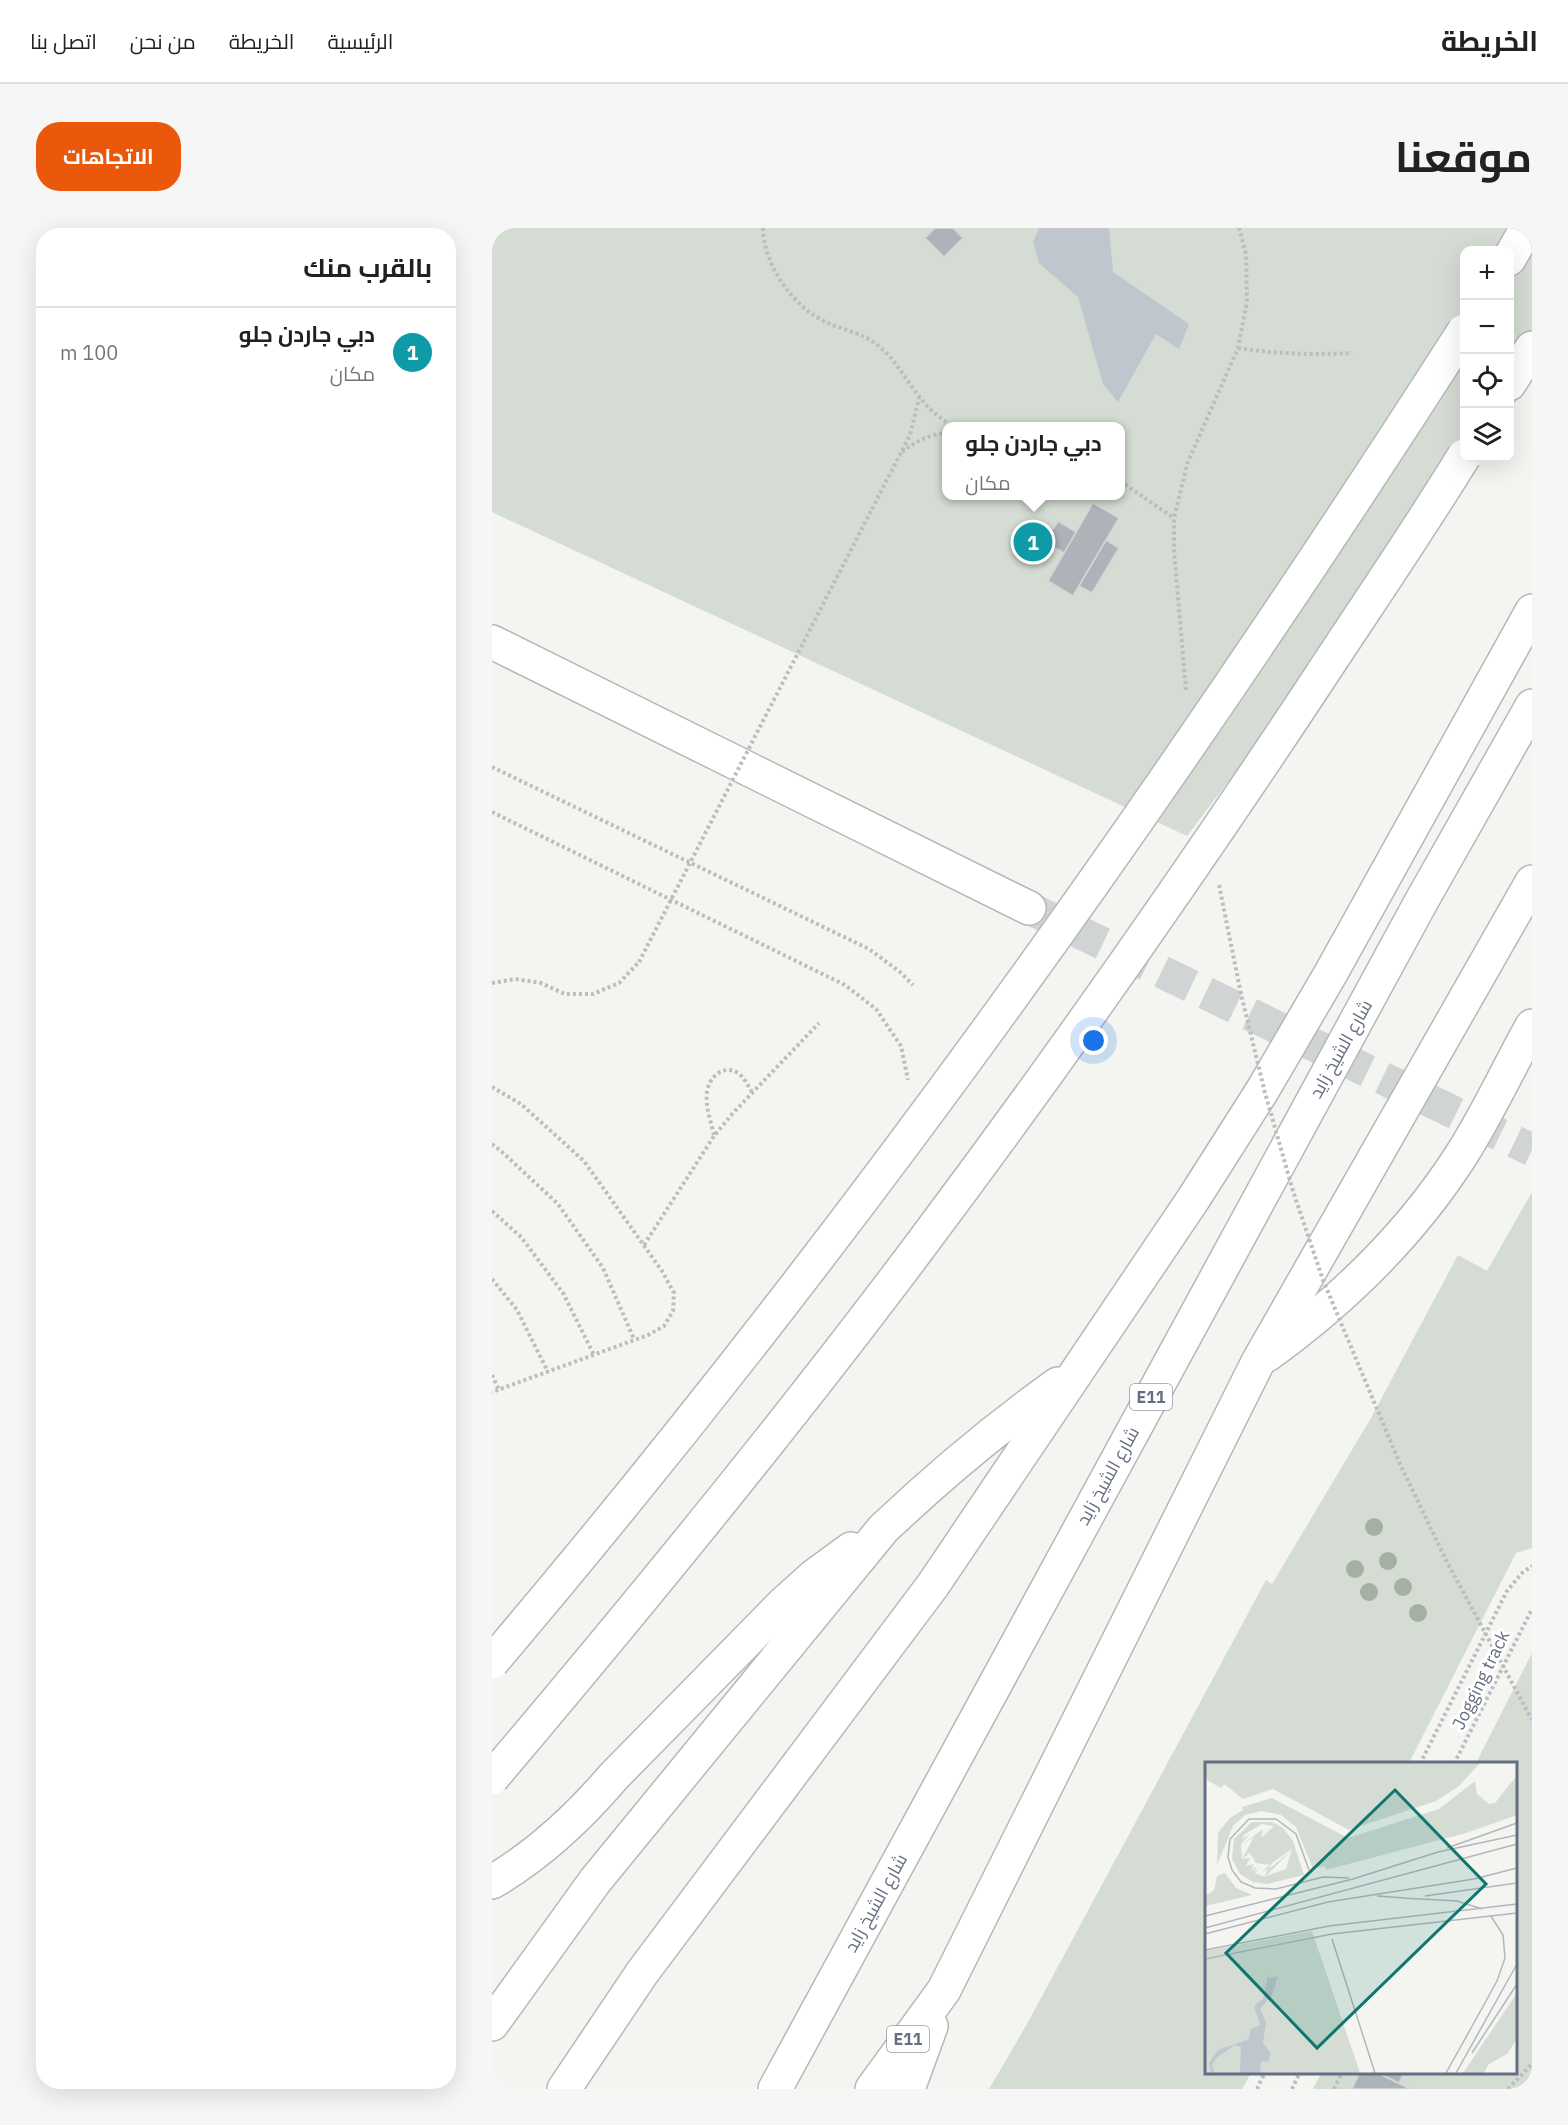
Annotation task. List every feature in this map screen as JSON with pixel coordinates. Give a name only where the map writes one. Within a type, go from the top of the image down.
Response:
[{"type":"highway","points":[[1514,250],[1527,228]]},
{"type":"highway","points":[[492,1662],[700,1409],[838,1233],[971,1054],[1229,689],[1363,489],[1460,337]]},
{"type":"highway","points":[[1514,376],[1532,348]]},
{"type":"highway","points":[[492,1778],[706,1520],[860,1325],[995,1145],[1123,967],[1241,796],[1460,462]]},
{"type":"highway","points":[[564,2089],[642,1973],[933,1585],[1194,1198],[1262,1091],[1331,973],[1532,610]]},
{"type":"highway","points":[[492,642],[1029,908]]},
{"type":"highway","name":"شارع الشيخ زايد","points":[[775,2089],[1420,902],[1532,706]]},
{"type":"highway","name":"E11","points":[[872,2089],[944,1990],[1258,1362],[1532,882]]},
{"type":"highway","points":[[1258,1362],[1306,1326],[1352,1286],[1394,1244],[1426,1204],[1467,1145],[1489,1109],[1532,1026]]},
{"type":"highway","points":[[492,2024],[595,1881],[883,1529],[928,1486],[976,1446],[1076,1371]]},
{"type":"highway","points":[[492,1882],[528,1858],[567,1827],[791,1597],[847,1551],[883,1529]]},
{"type":"highway","points":[[908,2089],[944,1990]]},
{"type":"path","points":[[763,228],[770,257],[785,289],[807,310],[825,322],[868,338],[883,349],[919,397],[947,422]]},
{"type":"path","points":[[1186,692],[1174,551],[1174,518],[1187,464],[1238,348],[1247,302],[1246,254],[1239,228]]},
{"type":"path","points":[[1238,348],[1314,355],[1352,353]]},
{"type":"path","points":[[492,983],[515,979],[541,983],[566,994],[594,994],[619,983],[639,962],[910,435],[919,397]]},
{"type":"path","points":[[901,452],[918,440],[932,434],[942,434]]},
{"type":"path","points":[[1125,485],[1174,518]]},
{"type":"path","points":[[492,767],[869,949],[900,972],[913,985]]},
{"type":"path","points":[[492,812],[846,985],[876,1009],[901,1046],[910,1089]]},
{"type":"path","points":[[1219,883],[1241,994],[1266,1093],[1293,1191],[1323,1280],[1400,1464],[1446,1560],[1532,1720]]},
{"type":"path","points":[[644,1245],[714,1136],[752,1092],[819,1023]]},
{"type":"path","points":[[714,1136],[707,1100],[709,1083],[714,1077],[721,1071],[730,1070],[738,1074],[752,1092]]},
{"type":"path","points":[[492,1087],[521,1104],[584,1161],[662,1271],[674,1293],[673,1311],[664,1326],[634,1340],[492,1392]]},
{"type":"path","points":[[492,1144],[558,1204],[603,1268],[634,1340]]},
{"type":"path","points":[[492,1211],[521,1237],[563,1293],[594,1355]]},
{"type":"path","points":[[492,1279],[517,1310],[548,1372]]},
{"type":"path","points":[[492,1375],[499,1390]]},
{"type":"path","points":[[1421,1762],[1507,1591],[1522,1573],[1532,1566]]},
{"type":"path","name":"Jogging track","points":[[1455,1762],[1532,1609]]},
{"type":"path","points":[[1508,2089],[1532,2064]]},
{"type":"path","points":[[1257,2089],[1264,2074]]},
{"type":"path","points":[[1292,2089],[1300,2074]]},
{"type":"path","points":[[1334,2089],[1342,2074]]},
{"type":"shaded area","points":[[492,228],[1532,228],[1532,380],[1514,404],[1514,246],[1460,246],[1460,462],[1470,462],[1187,836],[492,512]]},
{"type":"shaded area","points":[[1039,228],[1109,228],[1113,272],[1189,324],[1179,349],[1156,334],[1118,402],[1103,384],[1078,297],[1039,263],[1033,242]]},
{"type":"shaded area","points":[[1532,1192],[1532,1548],[1516,1553],[1410,1762],[1205,1762],[1205,2074],[1250,2074],[1242,2089],[989,2089],[1027,2024],[1266,1580],[1272,1584],[1371,1418],[1458,1255],[1487,1271]]},
{"type":"shaded area","points":[[1532,1653],[1532,2089],[1313,2089],[1320,2074],[1517,2074],[1517,1762],[1477,1762]]},
{"type":"building","points":[[935,228],[953,228],[963,238],[944,257],[925,238]]},
{"type":"building","points":[[1093,503],[1119,518],[1073,596],[1048,581]]},
{"type":"building","points":[[1058,521],[1076,532],[1064,553],[1045,542]]},
{"type":"building","points":[[1106,540],[1119,548],[1092,593],[1079,586]]},
{"type":"building","points":[[1359,2074],[1380,2074],[1410,2089],[1352,2089]]},
{"type":"building","points":[[1380,2074],[1403,2074],[1399,2083]]},
{"type":"tunnel","points":[[1029,908],[1532,1150]]},
{"type":"place","name":"دبي جاردن جلو","points":[[1033,542]]}]
